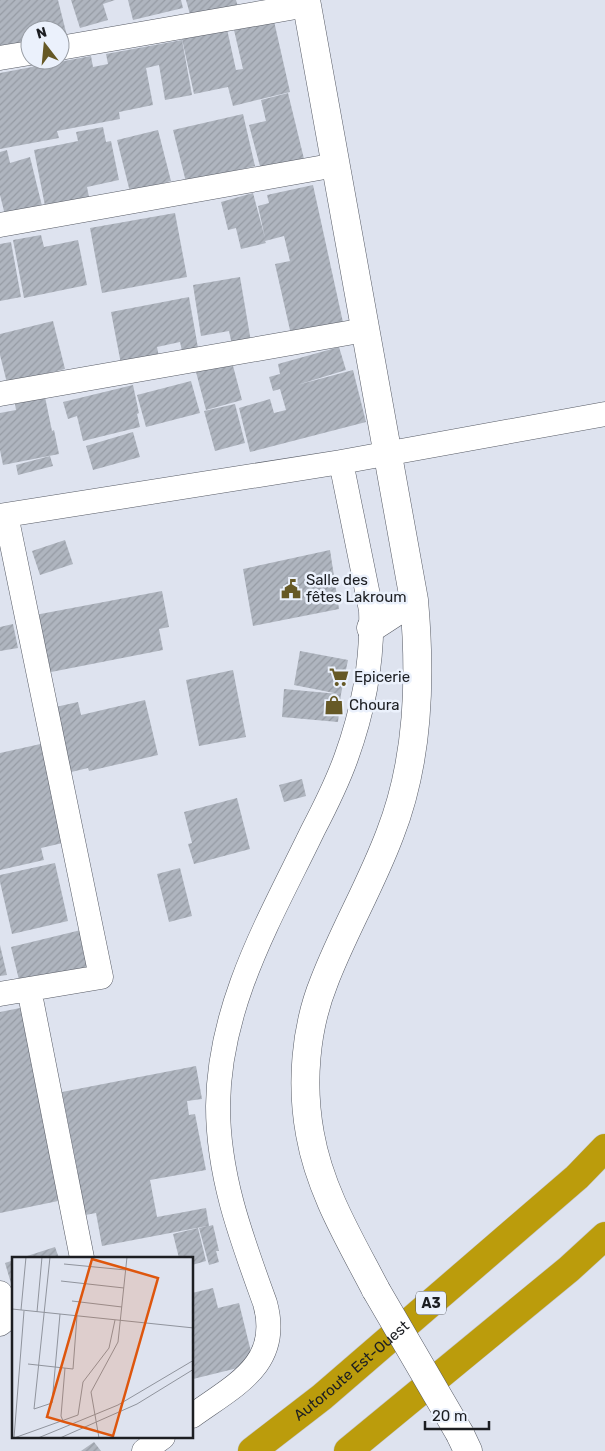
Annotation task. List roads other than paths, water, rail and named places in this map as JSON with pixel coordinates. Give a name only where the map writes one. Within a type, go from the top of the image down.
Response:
[{"type":"highway","name":"Autoroute Est-Ouest","points":[[252,1451],[322,1397],[577,1177],[605,1148]]},
{"type":"highway","points":[[348,1451],[569,1269],[605,1236]]},
{"type":"main road","points":[[307,2],[414,600],[418,639],[418,679],[412,747],[402,796],[391,834],[323,983],[312,1020],[307,1058],[306,1096],[310,1134],[319,1172],[333,1208],[376,1290],[464,1442]]},
{"type":"main road","points":[[371,628],[414,600]]},
{"type":"street","points":[[70,46],[307,2]]},
{"type":"street","points":[[0,58],[20,55]]},
{"type":"street","points":[[0,225],[336,165]]},
{"type":"street","points":[[0,394],[365,330]]},
{"type":"street","points":[[0,994],[101,977],[3,516],[341,462],[387,452],[605,414]]},
{"type":"street","points":[[194,1415],[243,1379],[262,1358],[267,1344],[268,1316],[236,1221],[226,1183],[220,1144],[221,1066],[228,1027],[238,989],[253,953],[346,759],[359,716],[368,672],[371,628],[368,595],[341,462]]},
{"type":"street","points":[[29,989],[82,1257]]},
{"type":"street","points":[[0,1293],[5,1320],[0,1324]]},
{"type":"place","name":"Salle des fêtes Lakroum","points":[[291,589]]},
{"type":"place","name":"Epicerie","points":[[339,677]]},
{"type":"place","name":"Choura","points":[[334,705]]}]
